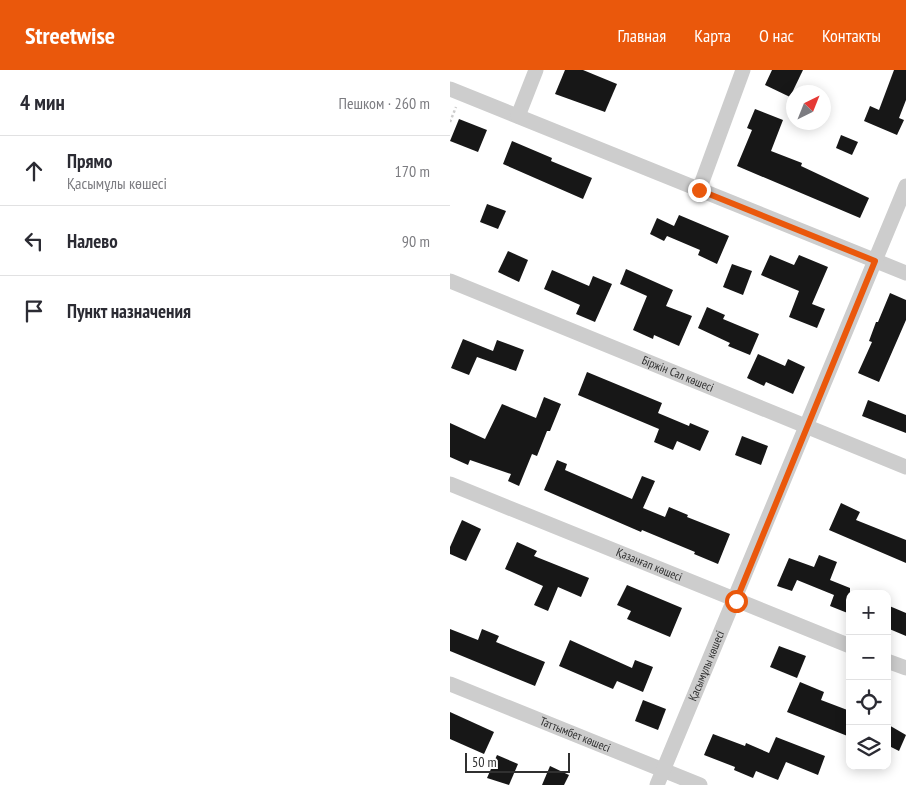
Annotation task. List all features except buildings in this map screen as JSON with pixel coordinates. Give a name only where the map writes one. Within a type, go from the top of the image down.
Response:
[{"type":"street","points":[[518,116],[536,70]]},
{"type":"street","points":[[699,190],[743,70]]},
{"type":"street","points":[[450,89],[906,273]]},
{"type":"street","name":"Қасымұлы көшесі","points":[[657,785],[736,601],[906,186]]},
{"type":"street","name":"Біржін Сал көшесі","points":[[450,281],[906,467]]},
{"type":"street","name":"Қазанғап көшесі","points":[[450,484],[846,644]]},
{"type":"street","points":[[891,662],[906,668]]},
{"type":"street","name":"Таттымбет көшесі","points":[[450,684],[700,785]]},
{"type":"route","points":[[699,190],[875,261],[736,601]]}]
